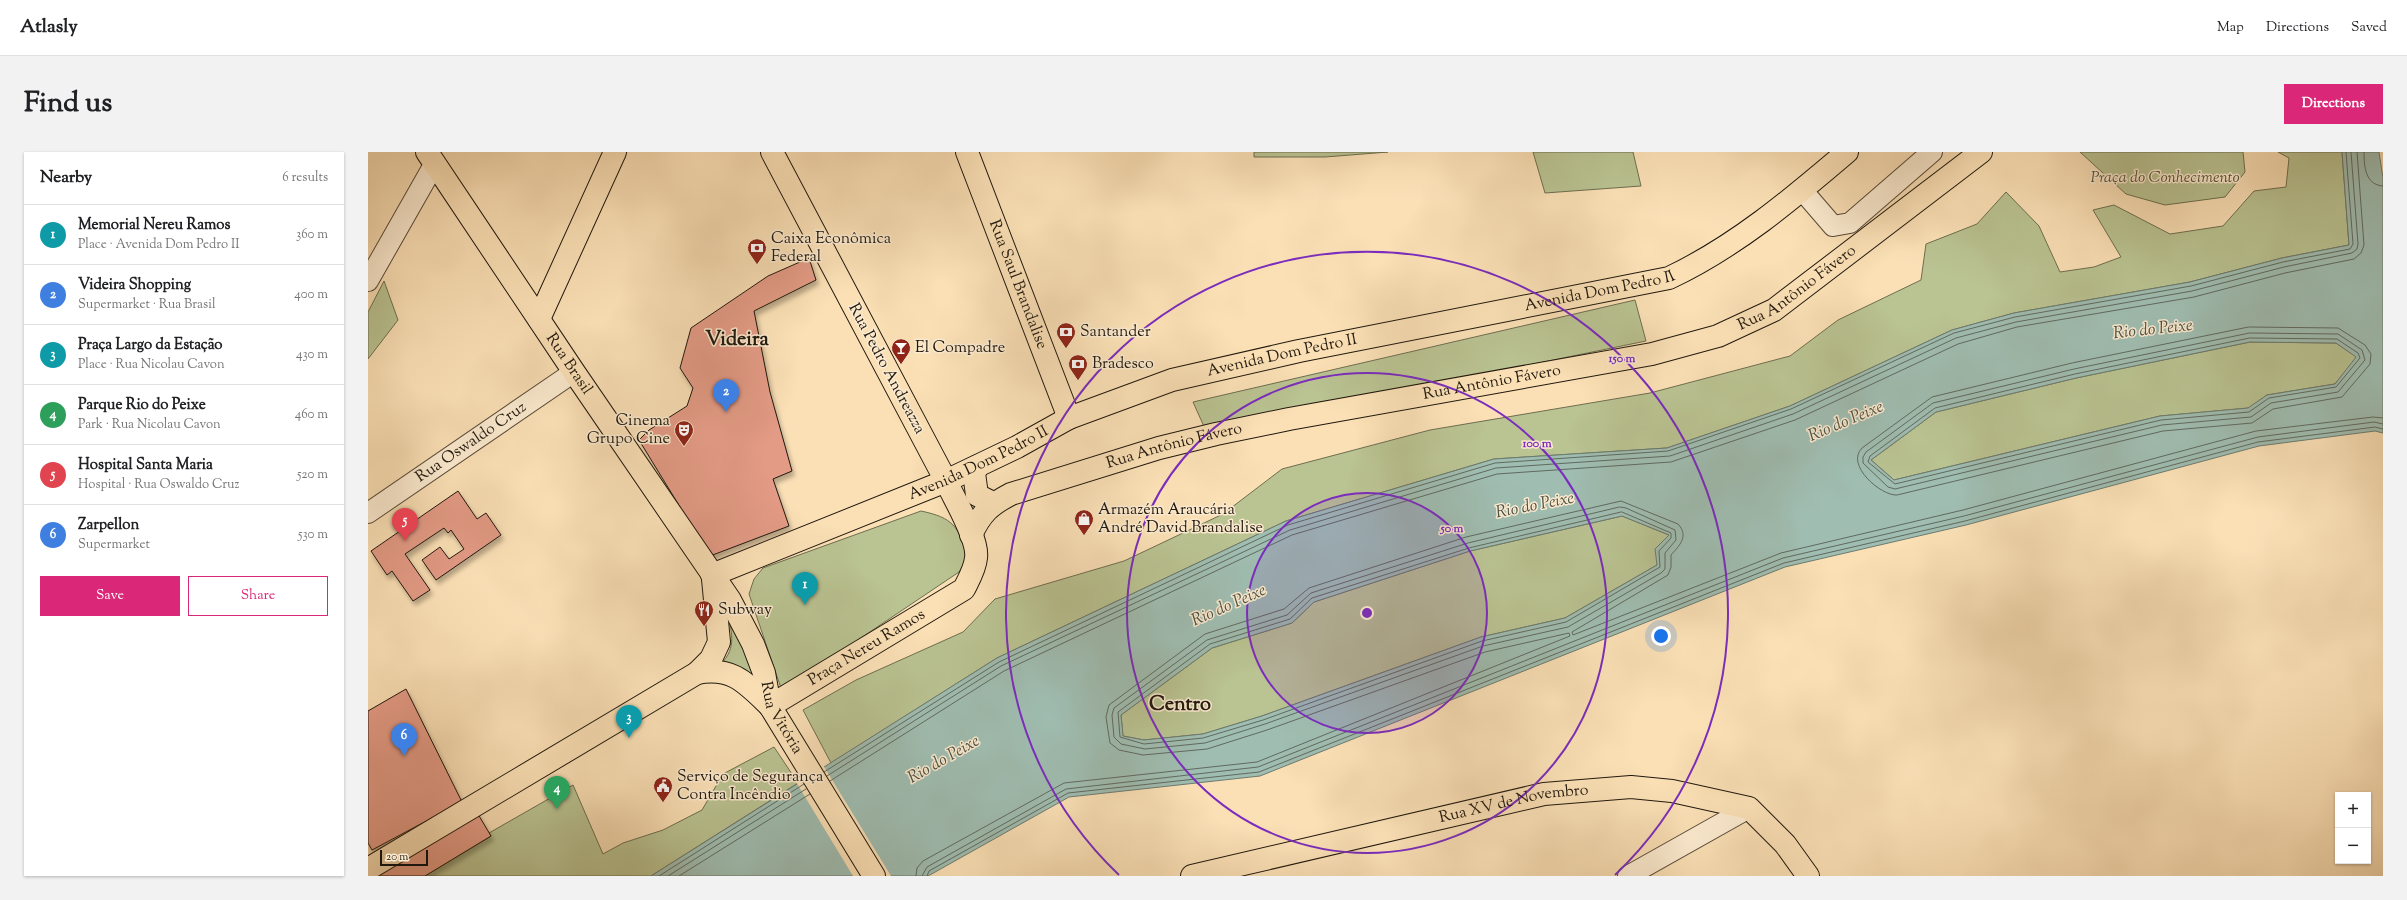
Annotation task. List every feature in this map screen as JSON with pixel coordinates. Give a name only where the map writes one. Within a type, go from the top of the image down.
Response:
[{"type":"main road","points":[[539,319],[615,152]]},
{"type":"main road","name":"Rua Pedro Andreazza","points":[[772,152],[946,481],[971,535],[977,556],[974,568],[964,589]]},
{"type":"main road","name":"Rua Saul Brandalise","points":[[967,152],[1069,418]]},
{"type":"main road","points":[[1802,190],[1833,152]]},
{"type":"main road","name":"Avenida Dom Pedro II","points":[[712,576],[946,481],[978,466],[1069,418],[1172,380],[1306,350],[1670,278],[1703,262],[1802,190],[1847,152]]},
{"type":"main road","name":"Rua Antônio Fávero","points":[[971,535],[978,519],[993,503],[1038,485],[1159,448],[1216,434],[1290,419],[1652,354],[1718,336],[1774,310],[1981,152]]},
{"type":"main road","name":"Rua Brasil","points":[[431,157],[712,576]]},
{"type":"main road","points":[[978,466],[974,473],[977,495],[993,503]]},
{"type":"main road","points":[[368,870],[697,673],[711,659],[719,642],[712,576]]},
{"type":"main road","name":"Rua Vitória","points":[[712,576],[730,600],[753,644],[764,674],[770,706],[874,876]]},
{"type":"main road","name":"Praça Nereu Ramos","points":[[770,706],[964,589]]},
{"type":"main road","points":[[697,673],[713,670],[733,675],[770,706]]},
{"type":"main road","name":"Rua XV de Novembro","points":[[1192,876],[1544,794],[1631,787],[1672,791],[1749,808]]},
{"type":"main road","points":[[1749,808],[1785,844],[1808,876]]},
{"type":"street","points":[[1802,190],[1833,226],[1850,223],[1932,152]]},
{"type":"street","points":[[368,279],[431,157]]},
{"type":"street","name":"Rua Oswaldo Cruz","points":[[368,513],[574,372]]},
{"type":"street","points":[[1628,876],[1749,808]]},
{"type":"green space","points":[[1254,152],[1388,152],[1325,157],[1254,157]]},
{"type":"green space","points":[[1533,152],[1633,152],[1641,186],[1545,193]]},
{"type":"green space","name":"Praça do Conhecimento","points":[[2080,152],[2243,152],[2245,172],[2225,197],[2165,205],[2126,194]]},
{"type":"green space","points":[[2278,152],[2342,152],[2349,245],[2282,258],[2190,282],[2014,313],[1952,330],[1790,406],[1667,448],[1494,459],[1286,521],[997,658],[831,763],[803,710],[856,680],[963,632],[995,599],[1124,561],[1223,514],[1282,469],[1430,430],[1650,393],[1790,356],[1838,320],[1921,280],[1926,244],[1977,224],[2006,192],[2039,226],[2060,272],[2094,267],[2121,257],[2093,210],[2114,205],[2170,234],[2223,226],[2254,191],[2286,187],[2289,158]]},
{"type":"green space","points":[[384,281],[398,320],[368,359],[368,312]]},
{"type":"green space","points":[[1635,300],[1646,341],[1206,431],[1193,402]]},
{"type":"green space","points":[[2250,342],[2336,343],[2357,357],[2335,384],[2267,395],[2249,408],[2160,416],[1894,480],[1871,460],[1936,412],[2076,378]]},
{"type":"green space","points":[[921,511],[948,520],[957,530],[969,556],[959,572],[782,691],[749,594],[754,579],[763,568]]},
{"type":"green space","points":[[1622,516],[1669,535],[1657,565],[1565,618],[1481,637],[1262,716],[1203,734],[1144,740],[1123,736],[1121,715],[1212,648],[1292,623],[1314,602],[1470,551]]},
{"type":"green space","points":[[727,609],[755,677],[745,671],[720,665],[729,652],[732,639]]},
{"type":"green space","points":[[774,747],[798,783],[651,876],[425,876],[491,836],[489,833],[573,785],[603,854],[623,843],[663,830],[702,810],[723,774]]},
{"type":"water","name":"Rio do Peixe","points":[[2342,152],[2379,152],[2383,178],[2383,433],[2375,431],[2259,446],[1966,525],[1785,567],[1260,776],[1069,797],[928,876],[651,876],[997,658],[1286,521],[1494,459],[1667,448],[1790,406],[1952,330],[2014,313],[2190,282],[2282,258],[2349,245]],"holes":[[[2250,342],[2336,343],[2356,357],[2335,384],[2267,395],[2248,408],[2160,416],[1894,480],[1871,460],[1936,412],[2076,378]],[[1622,516],[1669,535],[1655,549],[1657,565],[1565,618],[1481,637],[1262,716],[1203,734],[1144,740],[1123,736],[1121,715],[1212,648],[1292,623],[1314,602],[1470,551]]]},
{"type":"pier","points":[[823,765],[891,876],[853,876],[796,782]]},
{"type":"building","points":[[809,258],[816,280],[754,311],[770,392],[792,471],[773,479],[789,526],[710,556],[639,440],[649,430],[687,406],[693,388],[680,368],[691,328],[768,276]]},
{"type":"building","points":[[458,491],[477,519],[486,513],[501,535],[436,580],[422,560],[440,547],[449,559],[464,549],[451,530],[448,533],[444,528],[405,554],[430,590],[413,601],[392,571],[387,575],[371,551]]},
{"type":"building","points":[[406,689],[462,802],[372,850],[368,843],[368,711]]},
{"type":"building","points":[[475,809],[491,836],[425,876],[368,876]]},
{"type":"place","name":"Caixa Econômica Federal","points":[[757,265]]},
{"type":"place","name":"Santander","points":[[1066,349]]},
{"type":"place","name":"El Compadre","points":[[901,365]]},
{"type":"place","name":"Bradesco","points":[[1078,381]]},
{"type":"place","name":"Videira Shopping","points":[[726,412]]},
{"type":"place","name":"Cinema Grupo Cine","points":[[684,447]]},
{"type":"place","name":"Armazém Araucária André David Brandalise","points":[[1084,536]]},
{"type":"place","name":"Hospital Santa Maria","points":[[405,541]]},
{"type":"place","name":"Memorial Nereu Ramos","points":[[805,605]]},
{"type":"place","name":"Subway","points":[[704,627]]},
{"type":"place","name":"Praça Largo da Estação","points":[[629,738]]},
{"type":"place","name":"Zarpellon","points":[[404,756]]},
{"type":"place","name":"Serviço de Segurança Contra Incêndio","points":[[663,803]]},
{"type":"place","name":"Parque Rio do Peixe","points":[[557,809]]},
{"type":"district","name":"Videira","points":[[737,340]]},
{"type":"district","name":"Centro","points":[[1180,705]]}]
